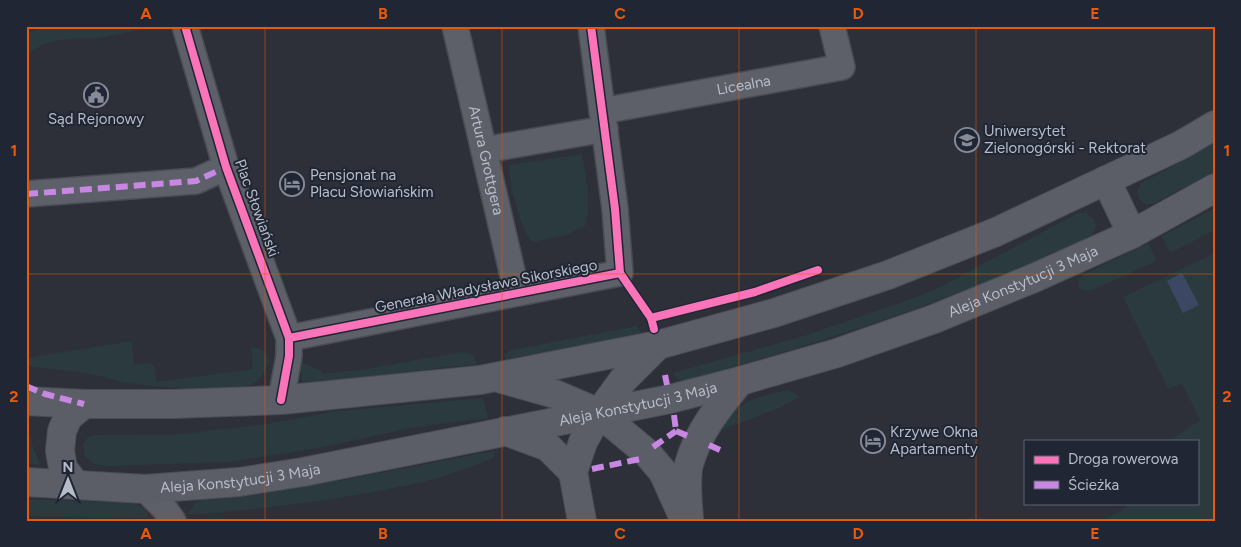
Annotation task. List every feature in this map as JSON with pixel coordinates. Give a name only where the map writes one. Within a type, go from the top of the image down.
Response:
[{"type":"main road","points":[[26,400],[84,404],[173,404],[281,400],[497,378],[658,345],[774,313],[888,275],[996,232],[1181,145],[1215,125]]},
{"type":"main road","points":[[1106,180],[1132,234]]},
{"type":"main road","name":"Aleja Konstytucji 3 Maja","points":[[26,482],[146,489],[239,482],[294,474],[670,399],[837,353],[934,318],[1034,278],[1132,234],[1215,188]]},
{"type":"main road","points":[[582,521],[573,472],[583,442],[599,413],[623,380],[658,345]]},
{"type":"main road","points":[[497,378],[555,394],[599,413],[647,453],[663,472],[685,521]]},
{"type":"main road","points":[[689,521],[689,466],[698,440],[717,407],[740,381]]},
{"type":"main road","points":[[76,485],[63,468],[60,451],[62,431],[68,417],[84,404]]},
{"type":"main road","points":[[505,431],[548,448],[573,472]]},
{"type":"street","name":"Plac Słowiański","points":[[185,26],[226,167],[289,338],[281,400]]},
{"type":"street","name":"Artura Grottgera","points":[[455,26],[517,293]]},
{"type":"street","name":"Generała Władysława Sikorskiego","points":[[289,338],[620,274],[615,209],[591,26]]},
{"type":"street","name":"Licealna","points":[[484,150],[604,120],[842,67],[832,26]]},
{"type":"street","points":[[26,194],[196,181],[226,167]]},
{"type":"street","points":[[26,386],[45,394],[84,404]]},
{"type":"street","points":[[146,489],[164,508],[173,521]]},
{"type":"shaded area","points":[[51,26],[161,26],[93,39],[55,41],[26,53],[26,33]]},
{"type":"shaded area","points":[[1215,143],[1215,171],[1153,204],[1144,204],[1138,197],[1137,193],[1140,184]]},
{"type":"shaded area","points":[[582,154],[588,199],[585,226],[566,235],[533,242],[528,236],[520,218],[513,194],[508,165]]},
{"type":"shaded area","points":[[1215,208],[1215,230],[1170,253],[1162,236]]},
{"type":"shaded area","points":[[1078,213],[1086,213],[1094,219],[1096,227],[1092,235],[1055,254],[913,310],[798,348],[682,381],[674,376],[673,373],[807,335],[914,298],[940,287]]},
{"type":"shaded area","points":[[1148,243],[1157,261],[1090,291],[1080,289],[1078,281],[1083,275]]},
{"type":"shaded area","points":[[1215,253],[1215,521],[1130,521],[1129,519],[1126,521],[1103,521],[1126,507],[1124,504],[1198,504],[1198,440],[1170,440],[1200,420],[1182,383],[1168,389],[1123,297]]},
{"type":"shaded area","points":[[637,326],[641,333],[572,348],[505,359],[505,354],[512,350]]},
{"type":"shaded area","points":[[132,341],[134,364],[149,363],[154,366],[157,382],[253,369],[251,348],[260,349],[266,353],[268,364],[263,375],[254,383],[244,386],[212,389],[139,385],[85,373],[26,366],[26,358]]},
{"type":"shaded area","points":[[462,352],[472,355],[477,364],[302,382],[300,362],[322,371],[324,374],[366,369]]},
{"type":"shaded area","points":[[788,390],[800,397],[779,408],[716,432],[732,413],[747,402]]},
{"type":"shaded area","points":[[483,398],[488,418],[410,428],[324,447],[229,462],[104,466],[94,464],[85,456],[83,444],[88,437],[96,435],[182,434],[266,424],[338,411]]},
{"type":"shaded area","points":[[26,422],[33,447],[40,465],[26,463]]},
{"type":"shaded area","points":[[494,451],[494,458],[444,476],[414,484],[358,495],[301,503],[187,515],[198,500],[203,498],[343,480]]},
{"type":"shaded area","points":[[26,499],[134,503],[144,508],[149,518],[26,516]]},
{"type":"water","points":[[1182,273],[1199,305],[1183,313],[1167,281]]},
{"type":"marked path","points":[[26,194],[196,181],[226,167]]},
{"type":"marked path","points":[[665,375],[667,385]]},
{"type":"marked path","points":[[26,386],[45,394],[84,404]]},
{"type":"marked path","points":[[674,415],[676,431]]},
{"type":"marked path","points":[[676,431],[688,436]]},
{"type":"marked path","points":[[653,447],[676,431]]},
{"type":"marked path","points":[[709,445],[720,450]]},
{"type":"marked path","points":[[592,469],[640,459]]},
{"type":"cycle path","points":[[185,26],[226,167],[289,338],[289,356],[281,400]]},
{"type":"cycle path","points":[[289,338],[620,273],[615,209],[591,26]]},
{"type":"cycle path","points":[[651,318],[755,292],[818,270]]},
{"type":"cycle path","points":[[620,273],[651,318],[654,329]]},
{"type":"place","name":"Sąd Rejonowy","points":[[96,95]]},
{"type":"place","name":"Uniwersytet Zielonogórski - Rektorat","points":[[967,140]]},
{"type":"place","name":"Pensjonat na Placu Słowiańskim","points":[[292,184]]},
{"type":"place","name":"Krzywe Okna Apartamenty","points":[[873,441]]}]
